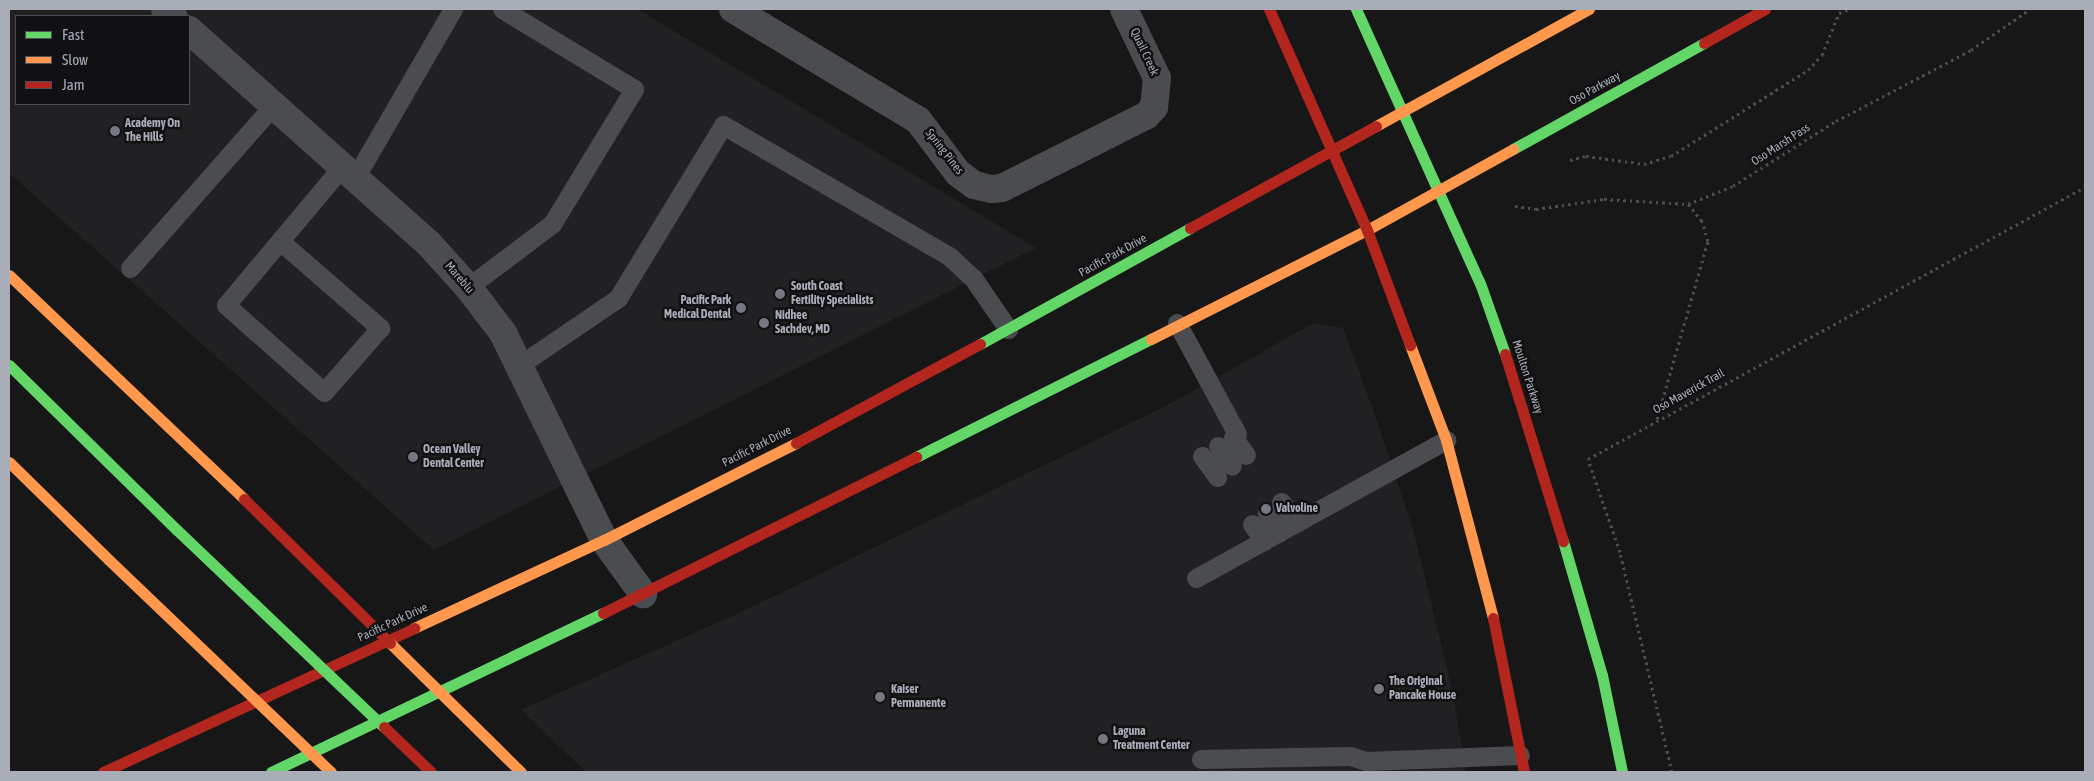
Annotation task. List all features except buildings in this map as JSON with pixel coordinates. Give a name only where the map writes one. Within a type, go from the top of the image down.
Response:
[{"type":"main road","points":[[1269,9],[1368,230],[1446,440],[1488,595],[1522,764]]},
{"type":"main road","name":"Moulton Parkway","points":[[1356,9],[1405,111],[1480,284],[1516,383],[1602,675],[1622,772]]},
{"type":"main road","points":[[1405,111],[1589,9]]},
{"type":"main road","name":"Oso Parkway","points":[[1440,193],[1765,9]]},
{"type":"main road","name":"Pacific Park Drive","points":[[103,772],[604,540],[847,418],[1405,111]]},
{"type":"main road","points":[[271,772],[643,594],[1177,323],[1440,193]]},
{"type":"main road","points":[[9,276],[244,499],[521,772]]},
{"type":"main road","points":[[9,365],[177,530],[431,772]]},
{"type":"main road","points":[[9,462],[331,772]]},
{"type":"street","name":"Spring Pines","points":[[733,9],[918,120],[958,173],[982,188],[1002,188],[1147,115],[1158,96]]},
{"type":"street","name":"Quail Creek","points":[[1124,9],[1157,78],[1158,96]]},
{"type":"street","name":"Mareblu","points":[[190,31],[429,244],[468,286],[521,364],[604,540],[643,594]]},
{"type":"lane","points":[[280,241],[380,328],[324,392],[226,305],[280,241],[349,173],[453,9]]},
{"type":"lane","points":[[468,286],[552,224],[634,89],[502,9]]},
{"type":"lane","points":[[130,268],[273,106]]},
{"type":"lane","points":[[521,364],[618,298],[723,125],[948,256],[973,278],[1008,329]]},
{"type":"lane","points":[[1177,323],[1232,466],[1222,443]]},
{"type":"lane","points":[[1196,578],[1446,440]]},
{"type":"lane","points":[[1272,537],[1267,513],[1297,523]]},
{"type":"lane","points":[[1201,759],[1350,756],[1366,766],[1522,764]]},
{"type":"path","points":[[1570,160],[1586,156],[1644,164],[1671,156],[1808,70],[1822,55],[1839,13],[1850,9]]},
{"type":"path","name":"Oso Marsh Pass","points":[[1516,206],[1536,209],[1604,199],[1688,204],[1733,186],[1836,121],[1971,50],[2030,9]]},
{"type":"path","name":"Oso Maverick Trail","points":[[1672,772],[1620,552],[1588,459],[2085,188]]},
{"type":"path","points":[[1657,420],[1708,241],[1702,221],[1688,204]]},
{"type":"shaded area","points":[[9,9],[637,9],[1036,248],[434,550],[9,173]]},
{"type":"shaded area","points":[[1314,323],[1343,328],[1374,412],[1414,533],[1452,689],[1466,772],[586,772],[521,710],[737,614],[1162,408]]},
{"type":"traffic: fast","points":[[1356,9],[1480,283],[1505,354]]},
{"type":"traffic: fast","points":[[1513,149],[1704,43]]},
{"type":"traffic: fast","points":[[980,344],[1190,228]]},
{"type":"traffic: fast","points":[[916,457],[1151,339]]},
{"type":"traffic: fast","points":[[9,365],[177,530]]},
{"type":"traffic: fast","points":[[177,530],[384,727]]},
{"type":"traffic: fast","points":[[1563,541],[1602,675],[1622,772]]},
{"type":"traffic: fast","points":[[271,772],[603,613]]},
{"type":"traffic: slow","points":[[1376,126],[1589,9]]},
{"type":"traffic: slow","points":[[1151,339],[1367,230],[1513,149]]},
{"type":"traffic: slow","points":[[9,275],[244,499]]},
{"type":"traffic: slow","points":[[1410,345],[1446,440],[1493,618]]},
{"type":"traffic: slow","points":[[414,628],[604,540],[796,443]]},
{"type":"traffic: slow","points":[[9,462],[109,560]]},
{"type":"traffic: slow","points":[[109,560],[331,772]]},
{"type":"traffic: slow","points":[[390,643],[521,772]]},
{"type":"traffic: jam","points":[[1269,9],[1367,230],[1410,345]]},
{"type":"traffic: jam","points":[[1704,43],[1765,9]]},
{"type":"traffic: jam","points":[[1190,228],[1376,126]]},
{"type":"traffic: jam","points":[[796,443],[980,344]]},
{"type":"traffic: jam","points":[[1505,354],[1563,541]]},
{"type":"traffic: jam","points":[[603,613],[916,457]]},
{"type":"traffic: jam","points":[[244,499],[390,643]]},
{"type":"traffic: jam","points":[[1493,618],[1524,772]]},
{"type":"traffic: jam","points":[[103,772],[414,628]]},
{"type":"traffic: jam","points":[[384,727],[431,772]]},
{"type":"place","name":"Academy On The Hills","points":[[115,131]]},
{"type":"place","name":"South Coast Fertility Specialists","points":[[780,294]]},
{"type":"place","name":"Pacific Park Medical Dental","points":[[741,308]]},
{"type":"place","name":"Nidhee Sachdev, MD","points":[[764,323]]},
{"type":"place","name":"Ocean Valley Dental Center","points":[[413,457]]},
{"type":"place","name":"Valvoline","points":[[1266,509]]},
{"type":"place","name":"The Original Pancake House","points":[[1379,689]]},
{"type":"place","name":"Kaiser Permanente","points":[[880,697]]},
{"type":"place","name":"Laguna Treatment Center","points":[[1103,739]]}]
